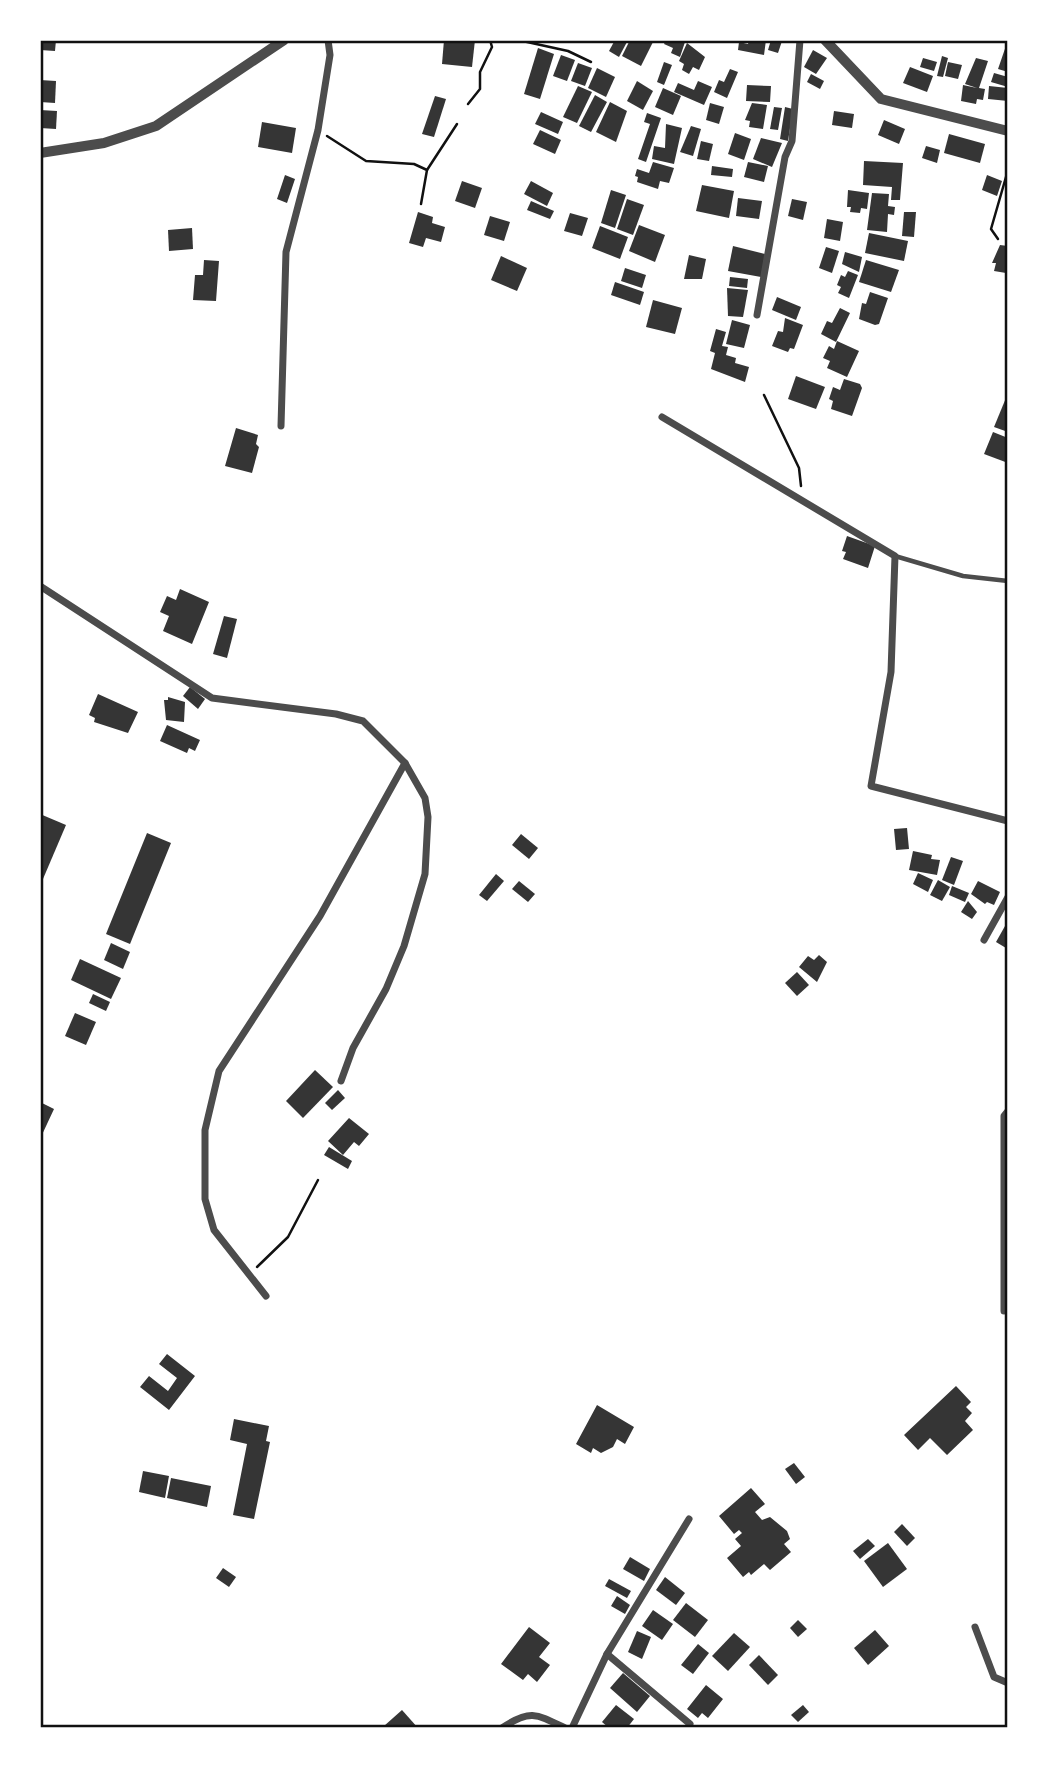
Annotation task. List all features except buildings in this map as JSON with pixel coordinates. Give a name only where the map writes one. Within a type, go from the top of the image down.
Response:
[{"type":"street","points":[[40,153],[104,143],[156,126],[284,40]]},
{"type":"street","points":[[281,426],[286,252],[318,130],[330,55],[328,40]]},
{"type":"street","points":[[757,315],[785,157],[792,141],[800,40]]},
{"type":"street","points":[[825,40],[881,99],[1008,131]]},
{"type":"street","points":[[662,416],[895,556],[891,671],[871,786],[1008,821]]},
{"type":"street","points":[[40,586],[212,698],[226,702],[336,714],[363,721],[405,763],[425,799],[428,817],[425,874],[404,946],[386,989],[353,1048],[341,1081]]},
{"type":"street","points":[[266,1296],[214,1230],[205,1199],[205,1130],[219,1071],[320,916],[405,763]]},
{"type":"street","points":[[984,940],[1008,897]]},
{"type":"street","points":[[1008,1111],[1004,1116],[1004,1311],[1008,1308]]},
{"type":"street","points":[[572,1728],[607,1654],[689,1519]]},
{"type":"street","points":[[975,1627],[995,1677],[1008,1683]]},
{"type":"street","points":[[607,1654],[690,1724]]},
{"type":"street","points":[[502,1728],[518,1717],[538,1714],[565,1728]]},
{"type":"lane","points":[[895,556],[963,576],[1008,581]]},
{"type":"path","points":[[468,104],[480,89],[480,72],[492,47],[491,40]]},
{"type":"path","points":[[518,40],[568,51],[591,62]]},
{"type":"path","points":[[421,204],[427,170],[457,124]]},
{"type":"path","points":[[318,130],[366,161],[414,164],[427,170]]},
{"type":"path","points":[[998,239],[991,229],[1008,170]]},
{"type":"path","points":[[764,395],[799,468],[802,500]]},
{"type":"path","points":[[249,1274],[288,1237],[318,1180]]}]
